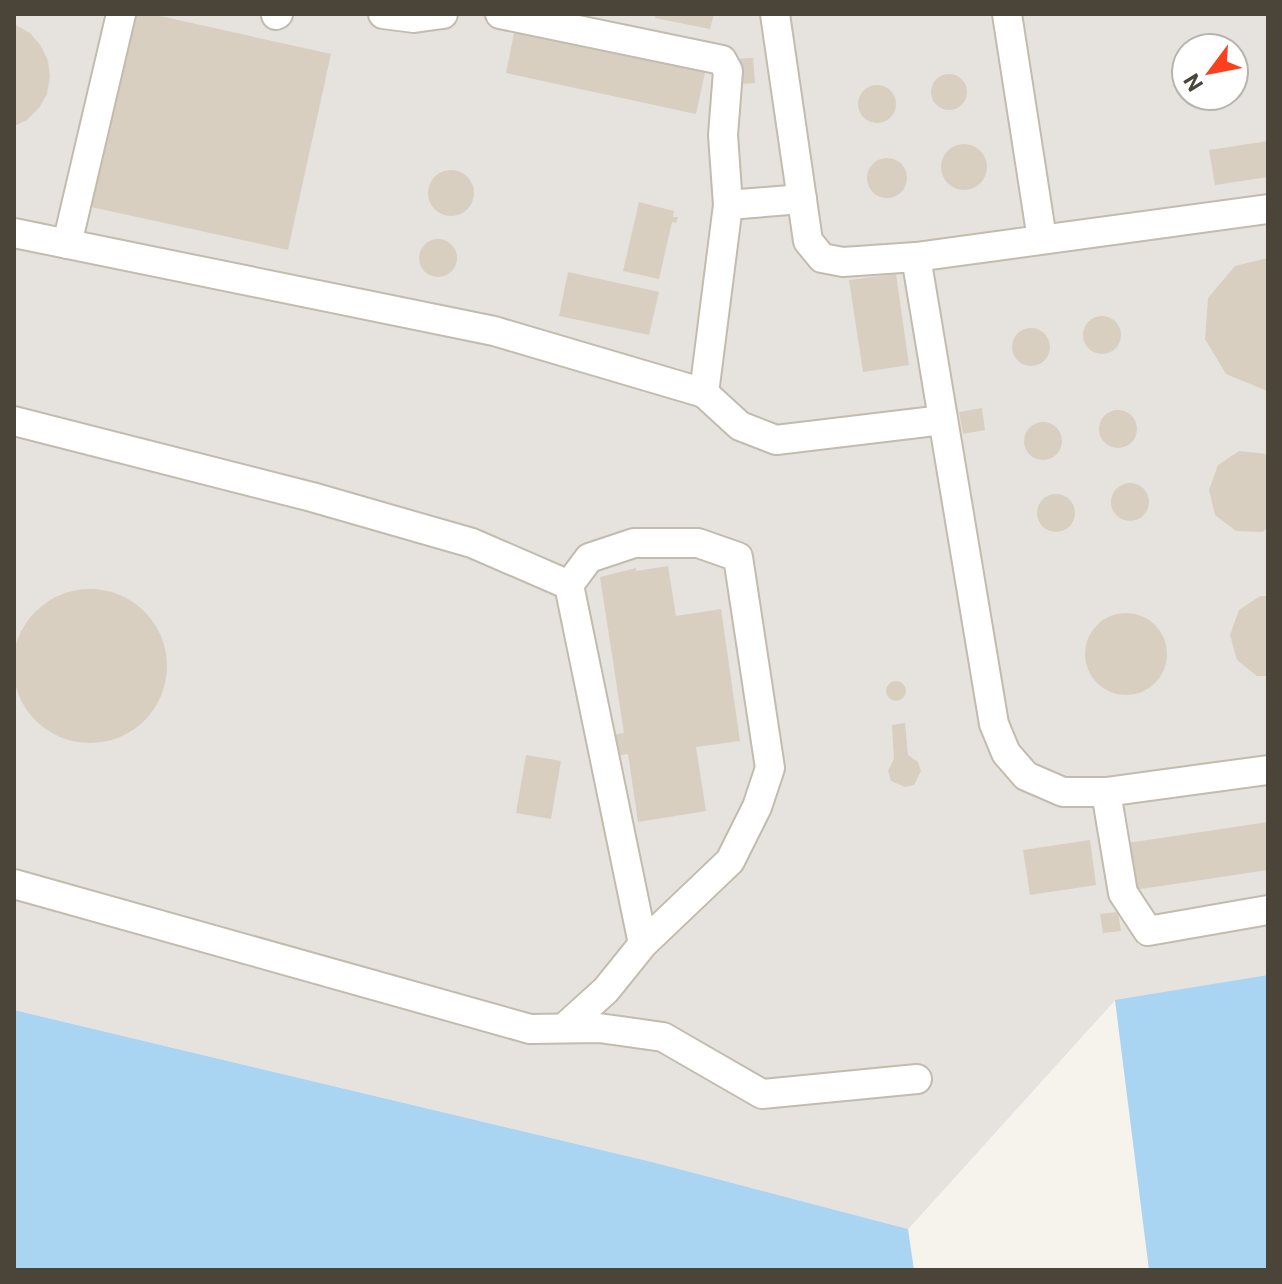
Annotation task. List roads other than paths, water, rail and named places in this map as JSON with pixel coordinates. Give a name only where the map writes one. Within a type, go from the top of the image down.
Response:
[{"type":"lane","points":[[67,244],[121,14]]},
{"type":"lane","points":[[383,14],[414,18],[443,14]]},
{"type":"lane","points":[[500,14],[722,60],[728,71],[723,135],[728,205],[704,393]]},
{"type":"lane","points":[[775,14],[808,241],[822,258],[843,262],[916,257],[1268,209]]},
{"type":"lane","points":[[1007,14],[1042,239]]},
{"type":"lane","points":[[728,205],[802,199]]},
{"type":"lane","points":[[14,233],[494,331],[704,393],[740,426],[776,440],[943,420]]},
{"type":"lane","points":[[916,257],[994,724],[1006,753],[1026,776],[1063,792],[1106,792],[1268,770]]},
{"type":"lane","points":[[14,421],[312,497],[472,543],[569,585]]},
{"type":"lane","points":[[564,1028],[606,990],[643,944],[730,861],[757,807],[770,768],[738,557],[698,543],[634,543],[589,558],[569,585],[643,944]]},
{"type":"lane","points":[[1106,792],[1123,893],[1148,931],[1268,910]]},
{"type":"lane","points":[[14,884],[530,1029],[599,1028],[663,1037],[762,1094],[917,1079]]},
{"type":"water","points":[[1268,975],[1268,1270],[14,1270],[14,1010],[652,1162],[908,1229],[1115,1000]]}]
